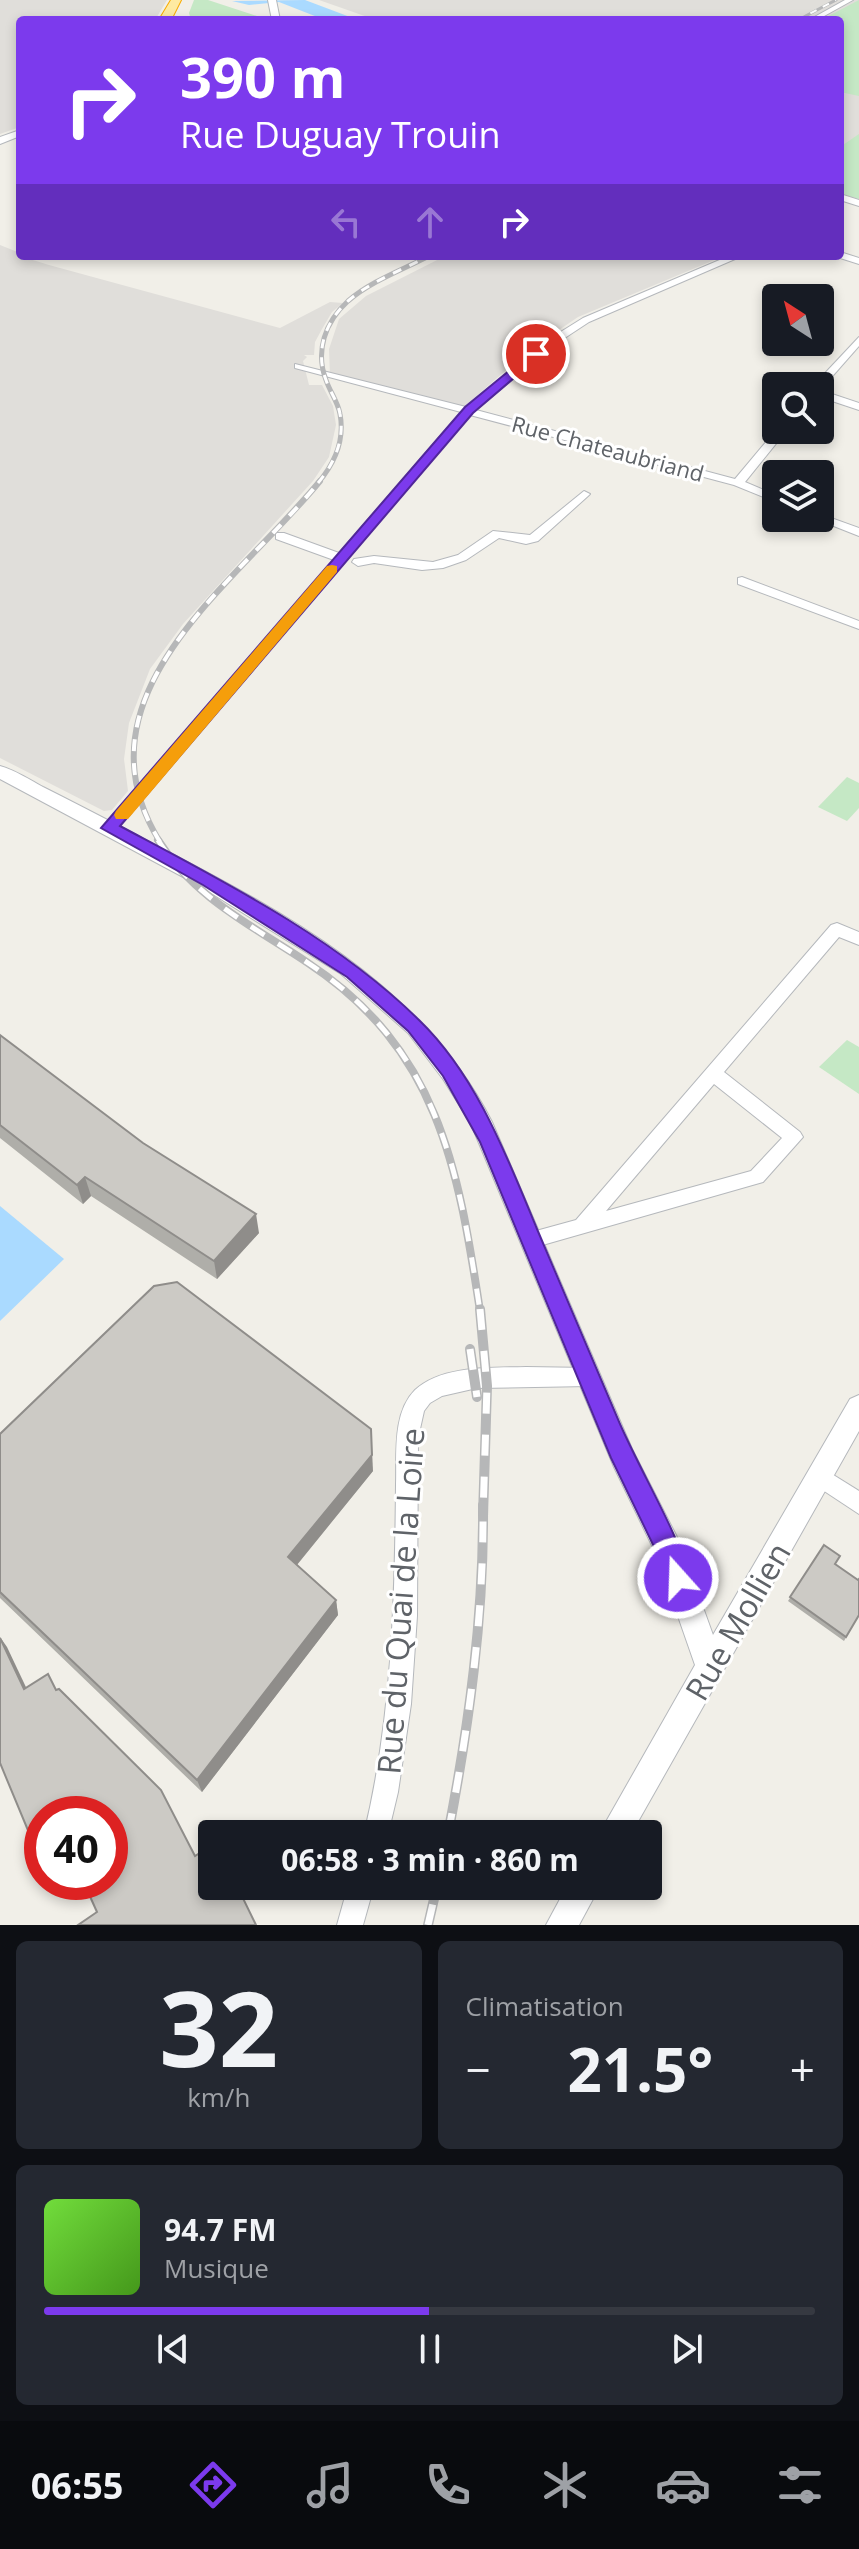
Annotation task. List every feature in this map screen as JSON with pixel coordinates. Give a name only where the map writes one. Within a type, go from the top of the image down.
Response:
[{"type":"street","points":[[820,16],[850,0]]},
{"type":"street","points":[[110,828],[469,410],[547,345],[576,326],[604,311],[727,260]]},
{"type":"street","points":[[830,372],[859,340]]},
{"type":"street","name":"Rue Chateaubriand","points":[[299,366],[738,483],[762,493]]},
{"type":"street","points":[[834,398],[859,407]]},
{"type":"street","points":[[738,483],[770,444]]},
{"type":"street","points":[[358,562],[372,558],[433,565],[466,557],[497,534],[526,540],[534,538],[584,494]]},
{"type":"street","points":[[834,522],[859,532]]},
{"type":"street","points":[[280,536],[341,558]]},
{"type":"street","points":[[742,581],[859,625]]},
{"type":"street","points":[[0,772],[199,875],[307,941],[373,987],[427,1041],[466,1096],[487,1134],[623,1458],[669,1551],[710,1667]]},
{"type":"street","points":[[583,1225],[837,929],[859,939]]},
{"type":"street","points":[[532,1240],[757,1177],[794,1137],[713,1073]]},
{"type":"street","name":"Rue du Quai de la Loire","points":[[379,1820],[396,1724],[407,1548],[409,1429],[417,1403],[429,1392],[457,1381],[589,1377]]},
{"type":"street","name":"Rue Mollien","points":[[622,1820],[859,1407]]},
{"type":"street","points":[[819,1476],[859,1503]]},
{"type":"street","points":[[350,1925],[357,1900]]},
{"type":"street","points":[[562,1925],[576,1900]]},
{"type":"shaded area","points":[[0,0],[167,0],[157,16],[16,16],[16,128],[0,134]]},
{"type":"shaded area","points":[[319,0],[859,0],[859,187],[844,196],[844,16],[365,16]]},
{"type":"shaded area","points":[[0,245],[16,251],[16,260],[33,260],[280,328],[330,302],[343,303],[332,312],[322,329],[315,342],[314,355],[304,355],[307,357],[303,361],[309,385],[322,385],[333,406],[336,425],[329,457],[313,481],[183,624],[150,669],[129,723],[124,759],[128,791],[112,810],[104,811],[0,758]]},
{"type":"shaded area","points":[[437,260],[714,260],[578,317],[528,351],[465,406],[330,376],[329,349],[339,319],[366,296]]},
{"type":"green space","points":[[194,0],[208,0],[257,16],[190,16]]},
{"type":"green space","points":[[859,0],[859,96],[844,93],[844,16],[829,16]]},
{"type":"green space","points":[[859,134],[859,199],[844,195],[844,144]]},
{"type":"green space","points":[[847,777],[859,783],[859,808],[847,821],[818,807]]},
{"type":"green space","points":[[847,1040],[859,1047],[859,1094],[819,1067]]},
{"type":"water","points":[[305,0],[347,16],[315,16],[279,2],[249,5],[232,1]]},
{"type":"water","points":[[0,1206],[64,1259],[0,1321]]},
{"type":"building","points":[[0,1035],[143,1143],[256,1214],[214,1261],[85,1177],[77,1185],[0,1125]]},
{"type":"building","points":[[177,1282],[371,1429],[372,1455],[288,1557],[336,1600],[197,1780],[0,1592],[0,1434],[154,1286]]},
{"type":"building","points":[[824,1545],[840,1556],[835,1564],[859,1579],[859,1615],[846,1637],[790,1597]]},
{"type":"building","points":[[0,1638],[24,1689],[48,1674],[56,1690],[59,1689],[161,1790],[195,1856],[198,1854],[198,1900],[244,1900],[256,1925],[78,1925],[97,1912],[92,1900],[128,1900],[128,1796],[24,1796],[24,1821],[0,1763]]},
{"type":"railway","points":[[806,16],[836,0]]},
{"type":"railway","points":[[318,483],[333,460],[341,433],[339,410],[323,369],[322,348],[328,328],[340,309],[357,294],[421,260]]},
{"type":"railway","points":[[160,842],[137,788],[135,738],[149,690],[175,645],[209,601],[320,481]]},
{"type":"railway","points":[[158,840],[207,895],[308,963],[352,997],[387,1033],[414,1073],[434,1115],[450,1160],[472,1258],[480,1311]]},
{"type":"railway","points":[[480,1309],[487,1386],[483,1516]]},
{"type":"railway","points":[[470,1349],[477,1397]]},
{"type":"railway","points":[[483,1505],[483,1516]]},
{"type":"railway","points":[[450,1820],[474,1670],[483,1516]]},
{"type":"railway","points":[[428,1925],[434,1900]]},
{"type":"slow traffic","points":[[122,815],[332,569]]},
{"type":"route","points":[[536,354],[469,410],[110,828],[209,881],[353,972],[414,1026],[450,1071],[481,1122],[623,1458],[669,1551],[678,1578]]}]
